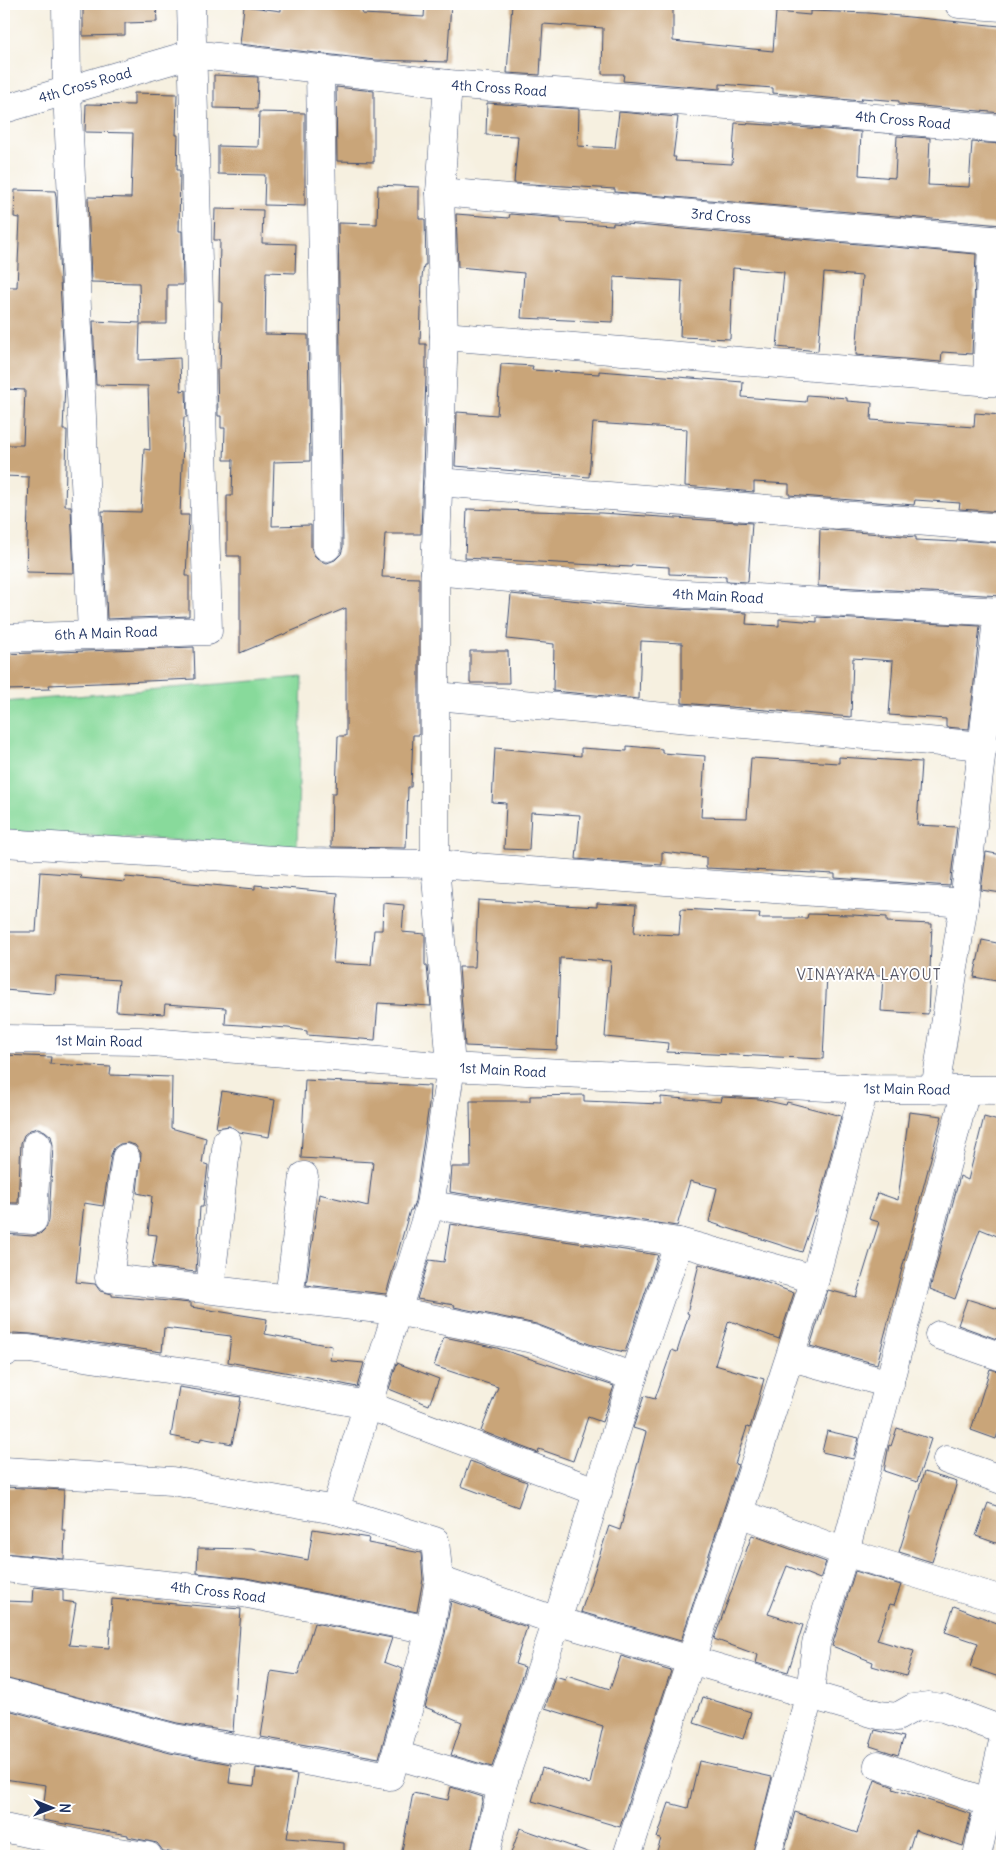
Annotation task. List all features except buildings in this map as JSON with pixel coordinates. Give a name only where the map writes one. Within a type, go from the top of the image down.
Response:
[{"type":"street","points":[[66,4],[66,91],[92,633]]},
{"type":"street","points":[[190,4],[192,54]]},
{"type":"street","points":[[959,4],[1002,7]]},
{"type":"street","name":"4th Cross Road","points":[[4,108],[192,54],[448,84],[715,104],[1002,129]]},
{"type":"street","name":"6th A Main Road","points":[[4,638],[92,633],[208,631],[192,54]]},
{"type":"street","points":[[320,69],[327,547]]},
{"type":"street","points":[[336,1510],[396,1310],[430,1206],[451,1067],[435,864],[435,571],[444,336],[440,192],[448,84]]},
{"type":"street","name":"3rd Cross","points":[[440,192],[997,241]]},
{"type":"street","points":[[444,336],[994,382],[997,241]]},
{"type":"street","points":[[438,482],[1002,528]]},
{"type":"street","name":"4th Main Road","points":[[435,571],[669,593],[1000,612]]},
{"type":"street","points":[[935,1090],[964,903],[1000,612]]},
{"type":"street","points":[[436,696],[984,746]]},
{"type":"street","points":[[4,843],[306,862],[435,864],[964,903]]},
{"type":"street","name":"1st Main Road","points":[[4,1039],[140,1042],[451,1067],[864,1088],[1002,1090]]},
{"type":"street","points":[[627,1856],[791,1357],[815,1279],[864,1088]]},
{"type":"street","points":[[768,1856],[810,1693],[816,1644],[845,1552],[966,1090]]},
{"type":"street","points":[[210,1288],[227,1141]]},
{"type":"street","points":[[4,1218],[32,1220],[37,1144]]},
{"type":"street","points":[[126,1158],[109,1278],[396,1310],[533,1339],[633,1377]]},
{"type":"street","points":[[289,1299],[304,1176]]},
{"type":"street","points":[[430,1206],[680,1242],[815,1279]]},
{"type":"street","points":[[485,1856],[502,1786],[557,1621],[633,1377],[680,1242]]},
{"type":"street","points":[[939,1335],[1002,1357]]},
{"type":"street","points":[[4,1353],[14,1348],[30,1349],[215,1376],[367,1405],[598,1492]]},
{"type":"street","points":[[791,1357],[890,1384]]},
{"type":"street","points":[[947,1460],[1002,1480]]},
{"type":"street","points":[[4,1471],[172,1481],[336,1510],[434,1541],[439,1580],[430,1630],[390,1776],[174,1738],[4,1694]]},
{"type":"street","points":[[739,1513],[845,1552],[1002,1600]]},
{"type":"street","name":"4th Cross Road","points":[[4,1568],[242,1593],[430,1630]]},
{"type":"street","points":[[439,1580],[557,1621],[810,1693],[879,1715],[897,1717],[913,1708],[928,1706],[943,1708],[1002,1730]]},
{"type":"street","points":[[977,1856],[996,1804],[1002,1746]]},
{"type":"street","points":[[396,1755],[502,1786]]},
{"type":"street","points":[[878,1765],[996,1804]]},
{"type":"street","points":[[4,1828],[112,1854],[148,1856]]},
{"type":"green space","points":[[302,677],[297,847],[4,831],[4,702]]},
{"type":"district","name":"VINAYAKA LAYOUT","points":[[869,974]]}]
